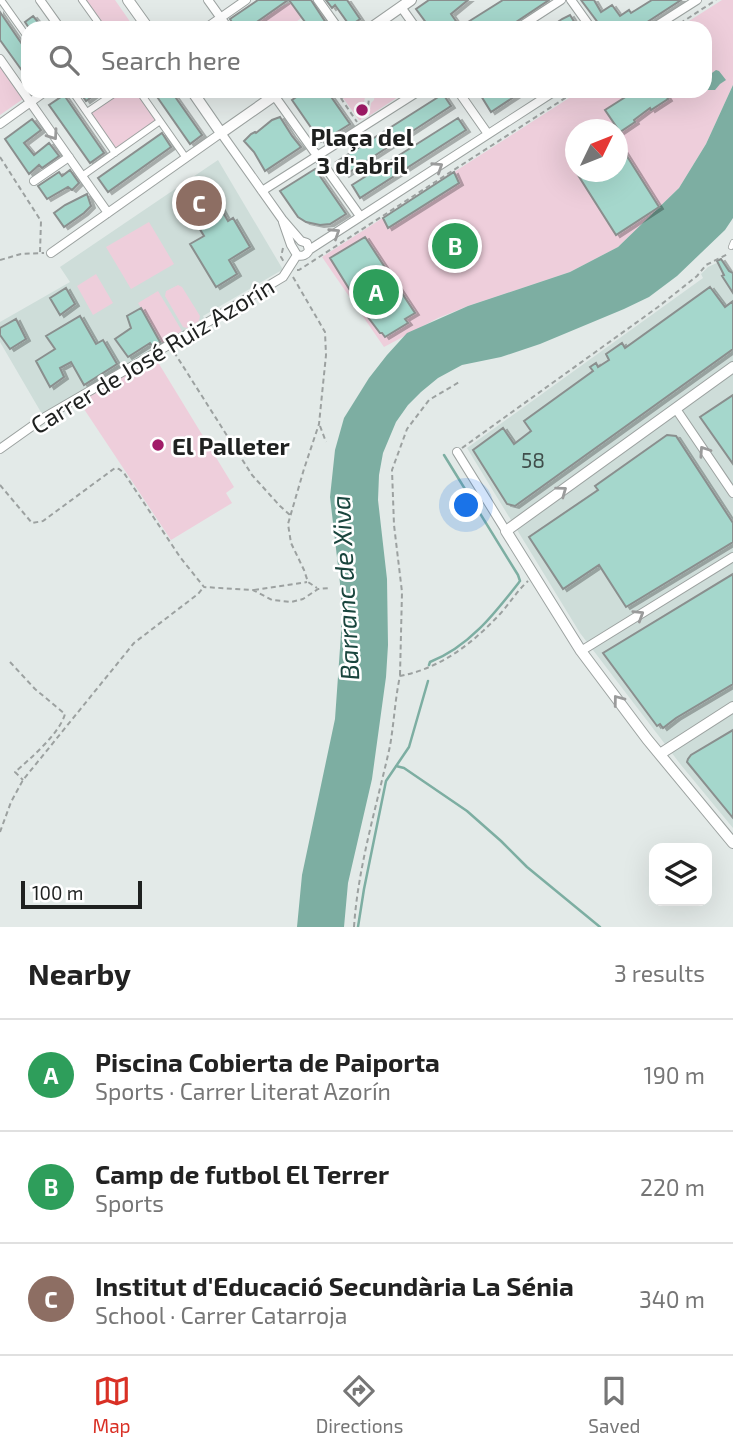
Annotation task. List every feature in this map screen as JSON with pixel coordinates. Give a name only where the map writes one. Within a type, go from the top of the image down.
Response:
[{"type":"street","points":[[1,0],[21,28]]},
{"type":"street","points":[[40,0],[55,21]]},
{"type":"street","points":[[82,0],[97,21]]},
{"type":"street","points":[[128,0],[140,21]]},
{"type":"street","points":[[208,0],[223,21]]},
{"type":"street","points":[[216,21],[246,0]]},
{"type":"street","points":[[318,0],[333,21]]},
{"type":"street","points":[[528,21],[562,0]]},
{"type":"street","points":[[571,0],[587,21]]},
{"type":"street","points":[[664,21],[696,0]]},
{"type":"street","points":[[380,21],[403,2],[412,21]]},
{"type":"street","points":[[0,59],[21,89]]},
{"type":"street","points":[[27,98],[108,213]]},
{"type":"street","points":[[0,124],[36,98]]},
{"type":"street","points":[[77,98],[115,153]]},
{"type":"street","points":[[87,113],[108,98]]},
{"type":"street","points":[[144,98],[186,158]]},
{"type":"street","points":[[197,98],[282,219],[301,241],[307,243],[309,250]]},
{"type":"street","points":[[51,253],[269,98]]},
{"type":"street","points":[[279,98],[360,216]]},
{"type":"street","points":[[262,191],[408,98]]},
{"type":"street","points":[[463,98],[488,134]]},
{"type":"street","points":[[296,253],[304,255],[544,98]]},
{"type":"street","points":[[82,176],[160,121]]},
{"type":"street","points":[[34,181],[69,157]]},
{"type":"street","points":[[282,219],[296,253]]},
{"type":"street","points":[[296,253],[295,244],[301,241]]},
{"type":"street","name":"Carrer de José Ruiz Azorín","points":[[0,449],[45,417],[282,277],[296,253]]},
{"type":"street","points":[[506,531],[733,367]]},
{"type":"street","points":[[676,409],[733,494]]},
{"type":"street","points":[[457,452],[581,651],[733,843]]},
{"type":"street","points":[[581,651],[733,557]]},
{"type":"street","points":[[660,754],[733,707]]},
{"type":"path","points":[[684,21],[716,0]]},
{"type":"path","points":[[366,119],[369,98]]},
{"type":"path","points":[[323,253],[565,98]]},
{"type":"path","points":[[341,99],[359,124]]},
{"type":"path","points":[[0,157],[41,222],[40,253]]},
{"type":"path","points":[[0,172],[7,168]]},
{"type":"path","points":[[457,452],[658,307],[697,276],[706,265],[730,253],[732,244]]},
{"type":"path","points":[[0,260],[20,254],[51,253]]},
{"type":"path","points":[[289,269],[325,332],[324,391],[319,424],[288,524],[291,542],[308,582],[318,589]]},
{"type":"path","points":[[169,345],[252,475],[291,515]]},
{"type":"path","points":[[354,927],[400,676],[402,592],[394,525],[392,470],[407,429],[429,400],[461,381]]},
{"type":"path","points":[[319,424],[326,442]]},
{"type":"path","points":[[0,485],[32,523],[43,521],[115,468],[119,469],[204,587],[253,590],[308,582]]},
{"type":"path","points":[[400,676],[445,661],[465,647],[534,576]]},
{"type":"path","points":[[0,832],[23,780],[134,643],[204,587]]},
{"type":"path","points":[[253,590],[272,600],[291,603],[318,589],[330,588]]},
{"type":"path","points":[[10,662],[35,689],[65,714],[53,734],[15,772],[23,780]]},
{"type":"shaded area","points":[[84,0],[115,0],[130,21],[99,21]]},
{"type":"shaded area","points":[[260,0],[265,0],[273,11],[293,2],[316,8],[297,21],[258,21],[270,13]]},
{"type":"shaded area","points":[[722,0],[733,0],[733,85],[706,144],[679,188],[618,247],[570,272],[438,318],[384,347],[322,257],[569,98],[712,98],[712,21],[689,21]]},
{"type":"shaded area","points":[[0,67],[23,99],[0,115]]},
{"type":"shaded area","points":[[110,98],[142,98],[158,121],[115,151],[89,113]]},
{"type":"shaded area","points":[[343,98],[365,98],[359,120]]},
{"type":"shaded area","points":[[374,98],[396,98],[369,116]]},
{"type":"shaded area","points":[[218,160],[282,270],[203,316],[205,320],[42,414],[0,342],[0,322],[70,282],[60,267]]},
{"type":"shaded area","points":[[149,222],[174,264],[131,289],[106,247]]},
{"type":"shaded area","points":[[723,260],[733,273],[733,828],[580,633],[467,448],[703,278],[701,274],[708,267]]},
{"type":"shaded area","points":[[96,274],[113,303],[93,315],[77,286]]},
{"type":"shaded area","points":[[178,285],[182,287],[200,316],[199,321],[187,328],[183,327],[165,296],[166,291]]},
{"type":"shaded area","points":[[158,291],[182,331],[162,343],[138,303]]},
{"type":"shaded area","name":"El Palleter","points":[[156,359],[234,487],[226,493],[232,503],[171,540],[80,403],[84,401],[84,397],[149,360]]},
{"type":"water","points":[[719,71],[726,80],[715,90],[712,90],[712,73]]},
{"type":"water","name":"Barranc de Xiva","points":[[733,85],[733,218],[725,230],[677,276],[649,297],[540,344],[501,357],[462,365],[438,378],[421,392],[396,422],[383,453],[378,500],[387,579],[386,677],[372,779],[348,883],[344,927],[297,927],[302,875],[335,719],[341,592],[330,497],[335,450],[344,418],[369,378],[407,333],[468,306],[570,272],[618,247],[679,188],[706,144]]},
{"type":"building","points":[[258,0],[288,0],[258,21],[230,19]]},
{"type":"building","points":[[289,0],[311,0],[325,21],[304,21]]},
{"type":"building","points":[[326,0],[347,0],[360,19],[346,21],[335,5],[332,8]]},
{"type":"building","points":[[429,0],[468,0],[451,14],[456,21],[425,21],[416,9]]},
{"type":"building","points":[[503,0],[549,0],[518,21],[470,21]]},
{"type":"building","points":[[581,0],[594,0],[601,12],[612,5],[620,16],[629,10],[631,13],[652,0],[681,0],[649,21],[597,21]]},
{"type":"building","points":[[0,12],[21,43],[21,69],[0,40]]},
{"type":"building","points":[[570,15],[574,21],[559,21]]},
{"type":"building","points":[[60,98],[66,98],[104,153],[90,163],[49,105]]},
{"type":"building","points":[[158,98],[176,98],[202,135],[190,144]]},
{"type":"building","points":[[332,98],[350,124],[321,142],[292,100]]},
{"type":"building","points":[[437,98],[446,98],[451,106],[345,175],[336,162]]},
{"type":"building","points":[[482,98],[512,98],[491,112]]},
{"type":"building","points":[[624,98],[668,99],[651,110],[650,108],[628,127],[628,119],[611,119],[605,110]]},
{"type":"building","points":[[280,117],[301,147],[265,171],[244,141]]},
{"type":"building","points":[[458,118],[466,130],[360,198],[352,185]]},
{"type":"building","points":[[32,119],[41,130],[24,143],[34,155],[49,143],[59,156],[42,168],[39,165],[29,174],[5,139]]},
{"type":"building","points":[[162,133],[171,147],[108,192],[98,178]]},
{"type":"building","points":[[628,158],[659,207],[616,235],[582,182],[628,182]]},
{"type":"building","points":[[315,169],[346,214],[330,224],[306,222],[298,217],[280,191]]},
{"type":"building","points":[[70,170],[79,183],[72,190],[68,187],[47,199],[38,186],[59,172],[62,176]]},
{"type":"building","points":[[454,172],[459,183],[388,228],[383,218]]},
{"type":"building","points":[[201,187],[214,211],[220,207],[228,221],[233,218],[250,247],[229,260],[237,274],[216,287],[190,244],[204,236],[182,200]]},
{"type":"building","points":[[87,194],[91,206],[64,227],[54,213]]},
{"type":"building","points":[[365,237],[415,313],[405,319],[408,323],[385,337],[361,308],[330,258]]},
{"type":"building","points":[[721,259],[733,273],[733,293],[722,276],[724,275],[717,261]]},
{"type":"building","points":[[710,287],[725,307],[733,301],[733,349],[515,506],[507,504],[473,450],[503,428],[514,444],[531,431],[524,421],[593,371],[590,367],[596,363],[598,367],[609,360],[606,354],[622,343],[625,348]]},
{"type":"building","points":[[66,288],[75,304],[60,315],[50,298]]},
{"type":"building","points":[[141,308],[160,342],[153,347],[150,343],[128,357],[115,339],[131,328],[127,316]]},
{"type":"building","points":[[80,316],[96,344],[103,340],[117,364],[84,385],[71,362],[60,368],[64,377],[50,387],[36,361],[55,349],[46,336]]},
{"type":"building","points":[[16,319],[26,339],[10,349],[0,335],[0,328]]},
{"type":"building","points":[[733,395],[733,464],[700,417]]},
{"type":"building","points":[[667,435],[676,436],[733,523],[733,542],[626,607],[599,565],[563,589],[529,537],[598,490],[595,486]]},
{"type":"building","points":[[733,574],[733,684],[663,728],[660,724],[657,726],[603,653]]},
{"type":"building","points":[[733,730],[733,818],[687,762],[691,755]]},
{"type":"waterway","points":[[429,665],[457,648],[480,628],[520,581],[444,455]]},
{"type":"waterway","points":[[358,927],[386,781],[409,747],[428,681]]},
{"type":"waterway","points":[[396,766],[404,768],[467,811],[527,867],[600,927]]},
{"type":"place","name":"Plaça del 3 d'abril","points":[[362,110]]},
{"type":"place","name":"Institut d'Educació Secundària La Sénia","points":[[199,203]]},
{"type":"place","name":"Camp de futbol El Terrer","points":[[455,246]]},
{"type":"place","name":"Piscina Cobierta de Paiporta","points":[[376,292]]},
{"type":"place","name":"El Palleter","points":[[158,445]]}]
